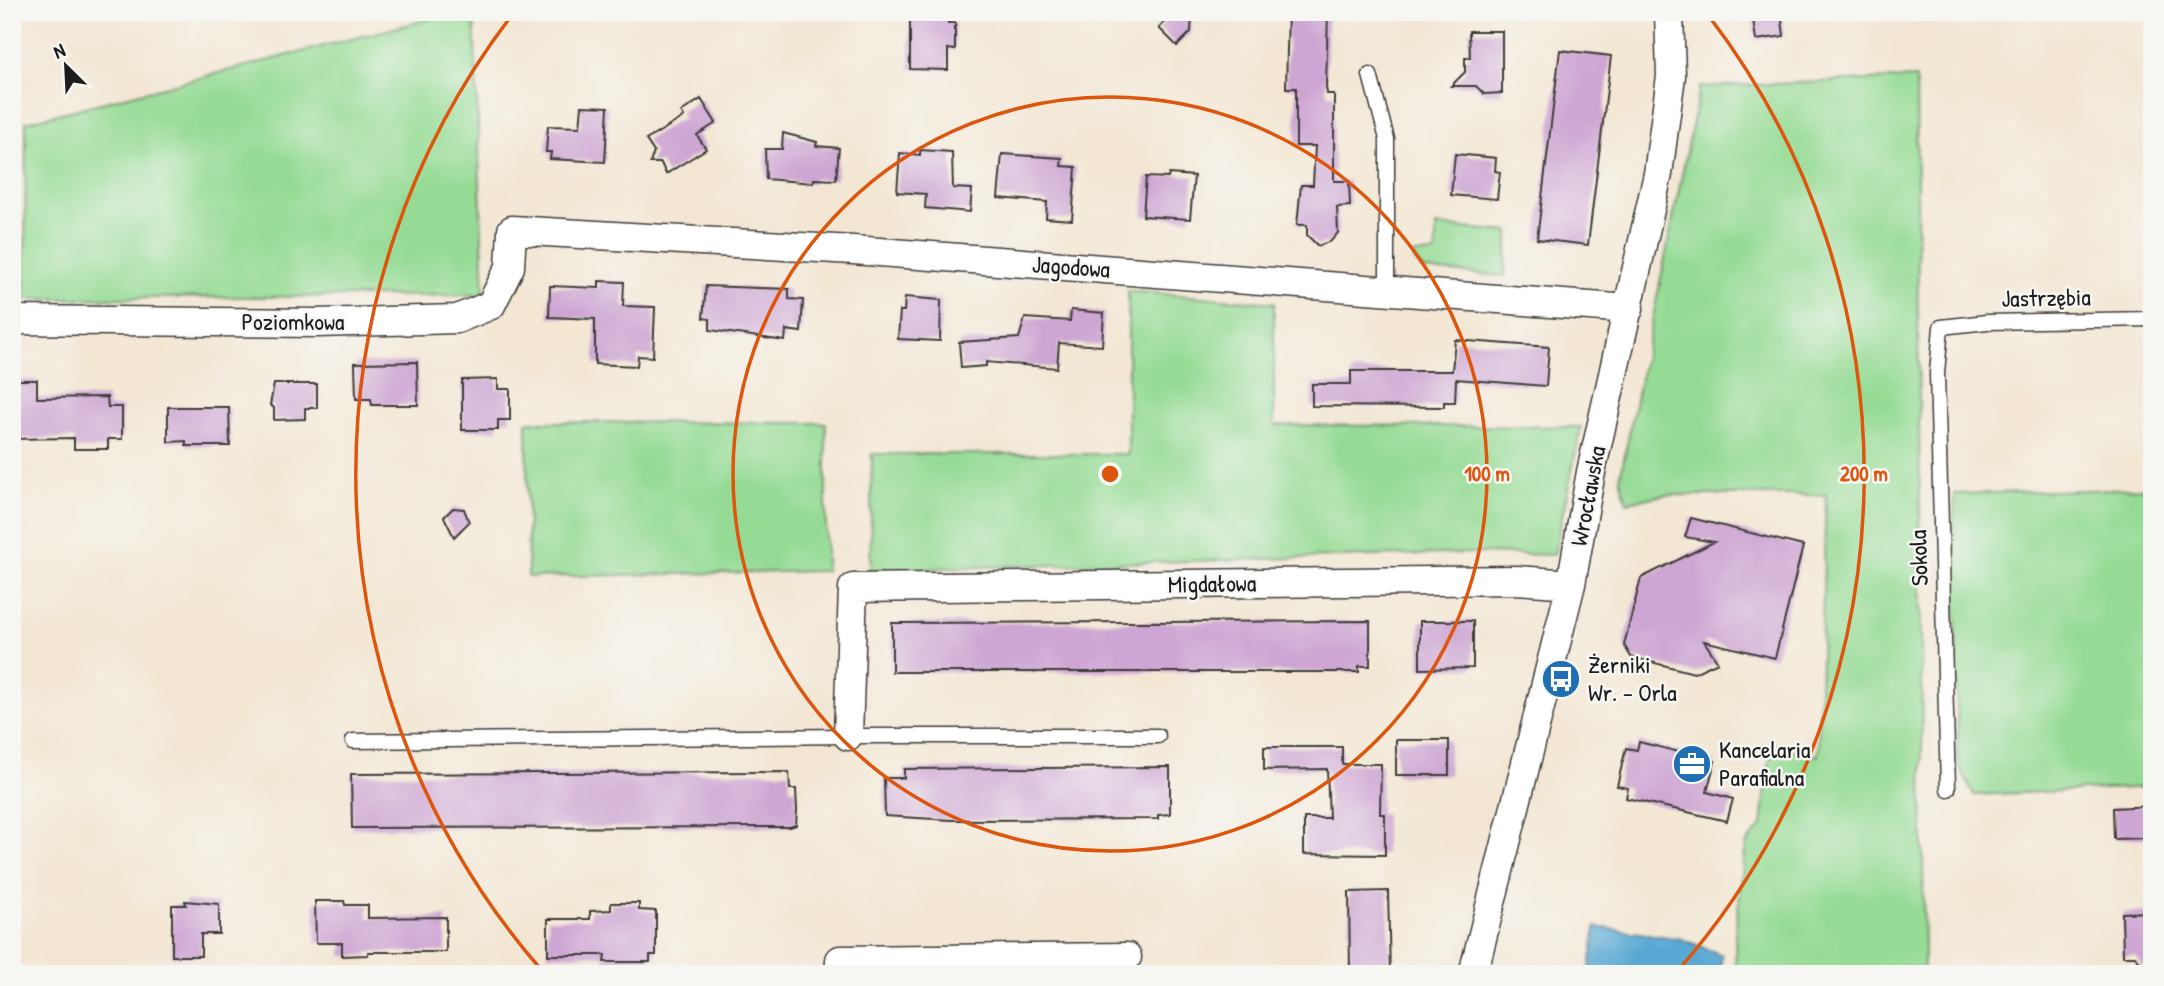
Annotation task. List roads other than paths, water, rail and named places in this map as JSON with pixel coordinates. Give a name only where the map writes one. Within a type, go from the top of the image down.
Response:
[{"type":"street","name":"Wrocławska","points":[[1473,974],[1571,584],[1591,472],[1658,174],[1671,76],[1669,12]]},
{"type":"street","name":"Jagodowa","points":[[512,230],[853,250],[1629,309]]},
{"type":"street","name":"Poziomkowa","points":[[12,320],[317,323],[457,318],[491,305],[510,267],[512,230]]},
{"type":"street","name":"Migdałowa","points":[[848,736],[853,588],[1517,580],[1571,584]]},
{"type":"street","points":[[839,974],[840,960],[1127,957]]},
{"type":"lane","points":[[1370,75],[1387,139],[1387,291]]},
{"type":"lane","name":"Jastrzębia","points":[[1941,327],[1987,322],[2152,319]]},
{"type":"lane","name":"Sokola","points":[[1941,327],[1937,373],[1948,789]]},
{"type":"lane","points":[[353,741],[1158,736]]},
{"type":"water","points":[[1596,927],[1682,939],[1722,955],[1720,974],[1589,974]]},
{"type":"place","name":"Żerniki Wr. – Orla","points":[[1561,679]]},
{"type":"place","name":"Kancelaria Parafialna","points":[[1692,764]]}]
